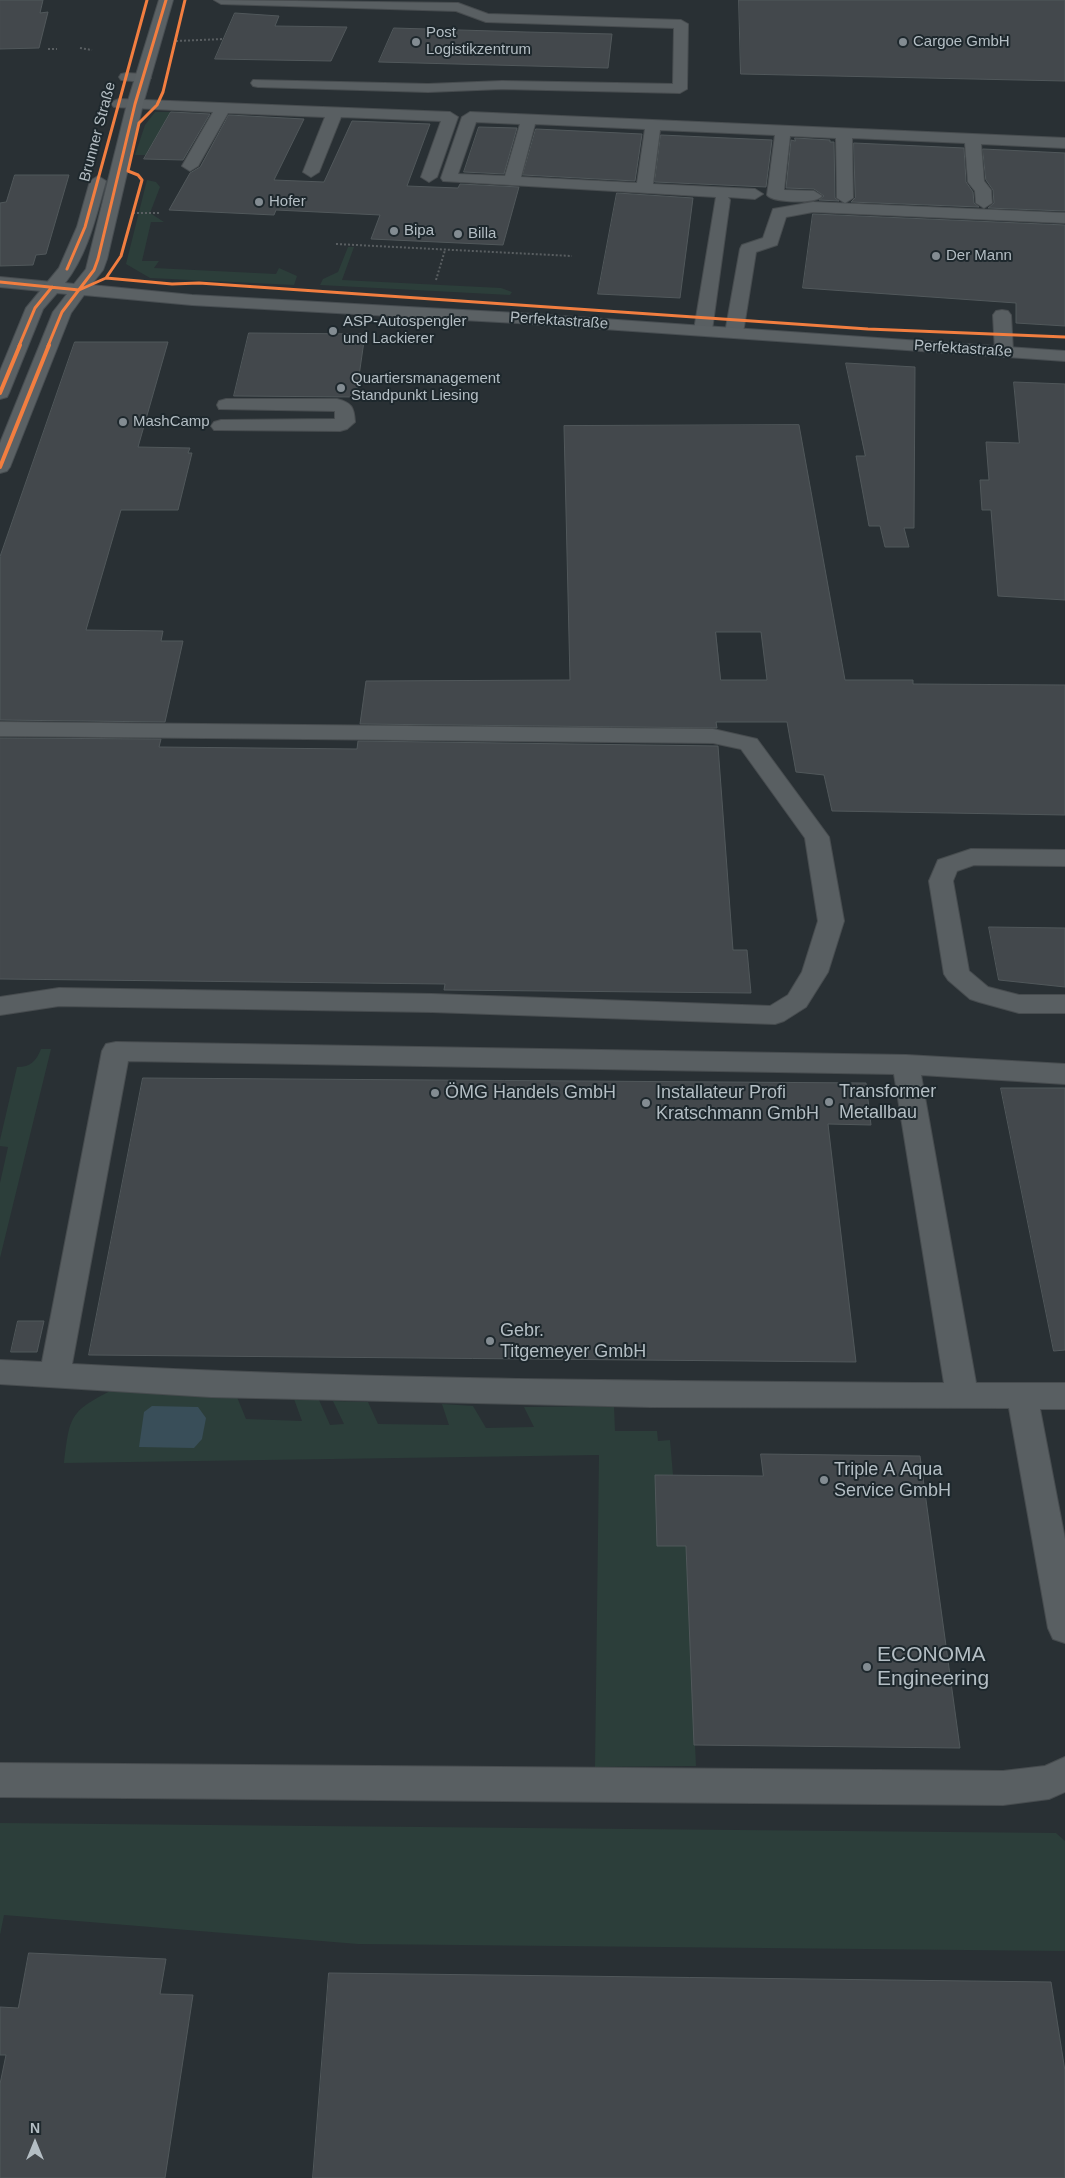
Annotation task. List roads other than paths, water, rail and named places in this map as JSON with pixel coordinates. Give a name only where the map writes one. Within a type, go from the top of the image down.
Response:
[{"type":"main road","name":"Brunner Straße","points":[[2,457],[62,312],[94,270],[98,259],[127,104],[126,77],[147,0]]},
{"type":"main road","name":"Brunner Straße","points":[[0,393],[35,308],[67,269],[85,228],[127,104],[144,78],[166,0]]},
{"type":"main road","name":"Perfektastraße","points":[[52,287],[192,300],[703,330],[1065,356]]},
{"type":"street","points":[[222,0],[458,7],[486,18],[681,24],[680,89],[502,85],[428,88],[258,83]]},
{"type":"street","points":[[126,77],[144,78]]},
{"type":"street","points":[[127,104],[450,118],[429,177]]},
{"type":"street","points":[[190,166],[223,108]]},
{"type":"street","points":[[311,172],[335,112]]},
{"type":"street","points":[[755,194],[449,178],[470,118],[1065,143]]},
{"type":"street","points":[[511,182],[529,120]]},
{"type":"street","points":[[644,188],[653,126]]},
{"type":"street","points":[[783,130],[775,194],[1065,206]]},
{"type":"street","points":[[844,133],[846,198]]},
{"type":"street","points":[[972,139],[976,182],[984,190],[984,203]]},
{"type":"street","points":[[703,330],[722,200]]},
{"type":"street","points":[[734,333],[748,250],[771,241],[779,214],[813,207],[1065,218]]},
{"type":"street","points":[[895,212],[917,216],[1001,222]]},
{"type":"street","points":[[0,282],[52,287]]},
{"type":"street","points":[[1002,315],[1004,351]]},
{"type":"street","points":[[221,426],[340,425],[345,422],[345,408],[337,405],[226,405]]},
{"type":"street","points":[[0,729],[713,736],[749,744],[818,837],[831,921],[815,972],[797,1001],[775,1015],[432,1003],[59,997],[0,1006]]},
{"type":"street","points":[[1065,858],[970,857],[947,866],[941,882],[957,974],[980,993],[1003,1000],[1019,1004],[1065,1004]]},
{"type":"street","points":[[54,1373],[116,1051],[906,1065],[1065,1074]]},
{"type":"street","points":[[906,1065],[962,1394]]},
{"type":"street","points":[[0,1372],[54,1373],[211,1384],[650,1394],[962,1394],[1065,1396]]},
{"type":"street","points":[[1022,1396],[1065,1628]]},
{"type":"street","points":[[0,1780],[1003,1788],[1050,1782],[1065,1774]]},
{"type":"water","points":[[152,1406],[198,1407],[206,1418],[202,1439],[194,1448],[139,1447],[144,1412]]},
{"type":"place","name":"Post Logistikzentrum","points":[[416,42]]},
{"type":"place","name":"Cargoe GmbH","points":[[903,42]]},
{"type":"place","name":"Hofer","points":[[259,202]]},
{"type":"place","name":"Bipa","points":[[394,231]]},
{"type":"place","name":"Billa","points":[[458,234]]},
{"type":"place","name":"Der Mann","points":[[936,256]]},
{"type":"place","name":"ASP-Autospengler und Lackierer","points":[[333,331]]},
{"type":"place","name":"Quartiersmanagement Standpunkt Liesing","points":[[341,388]]},
{"type":"place","name":"MashCamp","points":[[123,422]]},
{"type":"place","name":"ÖMG Handels GmbH","points":[[435,1093]]},
{"type":"place","name":"Transformer Metallbau","points":[[829,1102]]},
{"type":"place","name":"Installateur Profi Kratschmann GmbH","points":[[646,1103]]},
{"type":"place","name":"Gebr. Titgemeyer GmbH","points":[[490,1341]]},
{"type":"place","name":"Triple A Aqua Service GmbH","points":[[824,1480]]},
{"type":"place","name":"ECONOMA Engineering","points":[[867,1667]]}]
